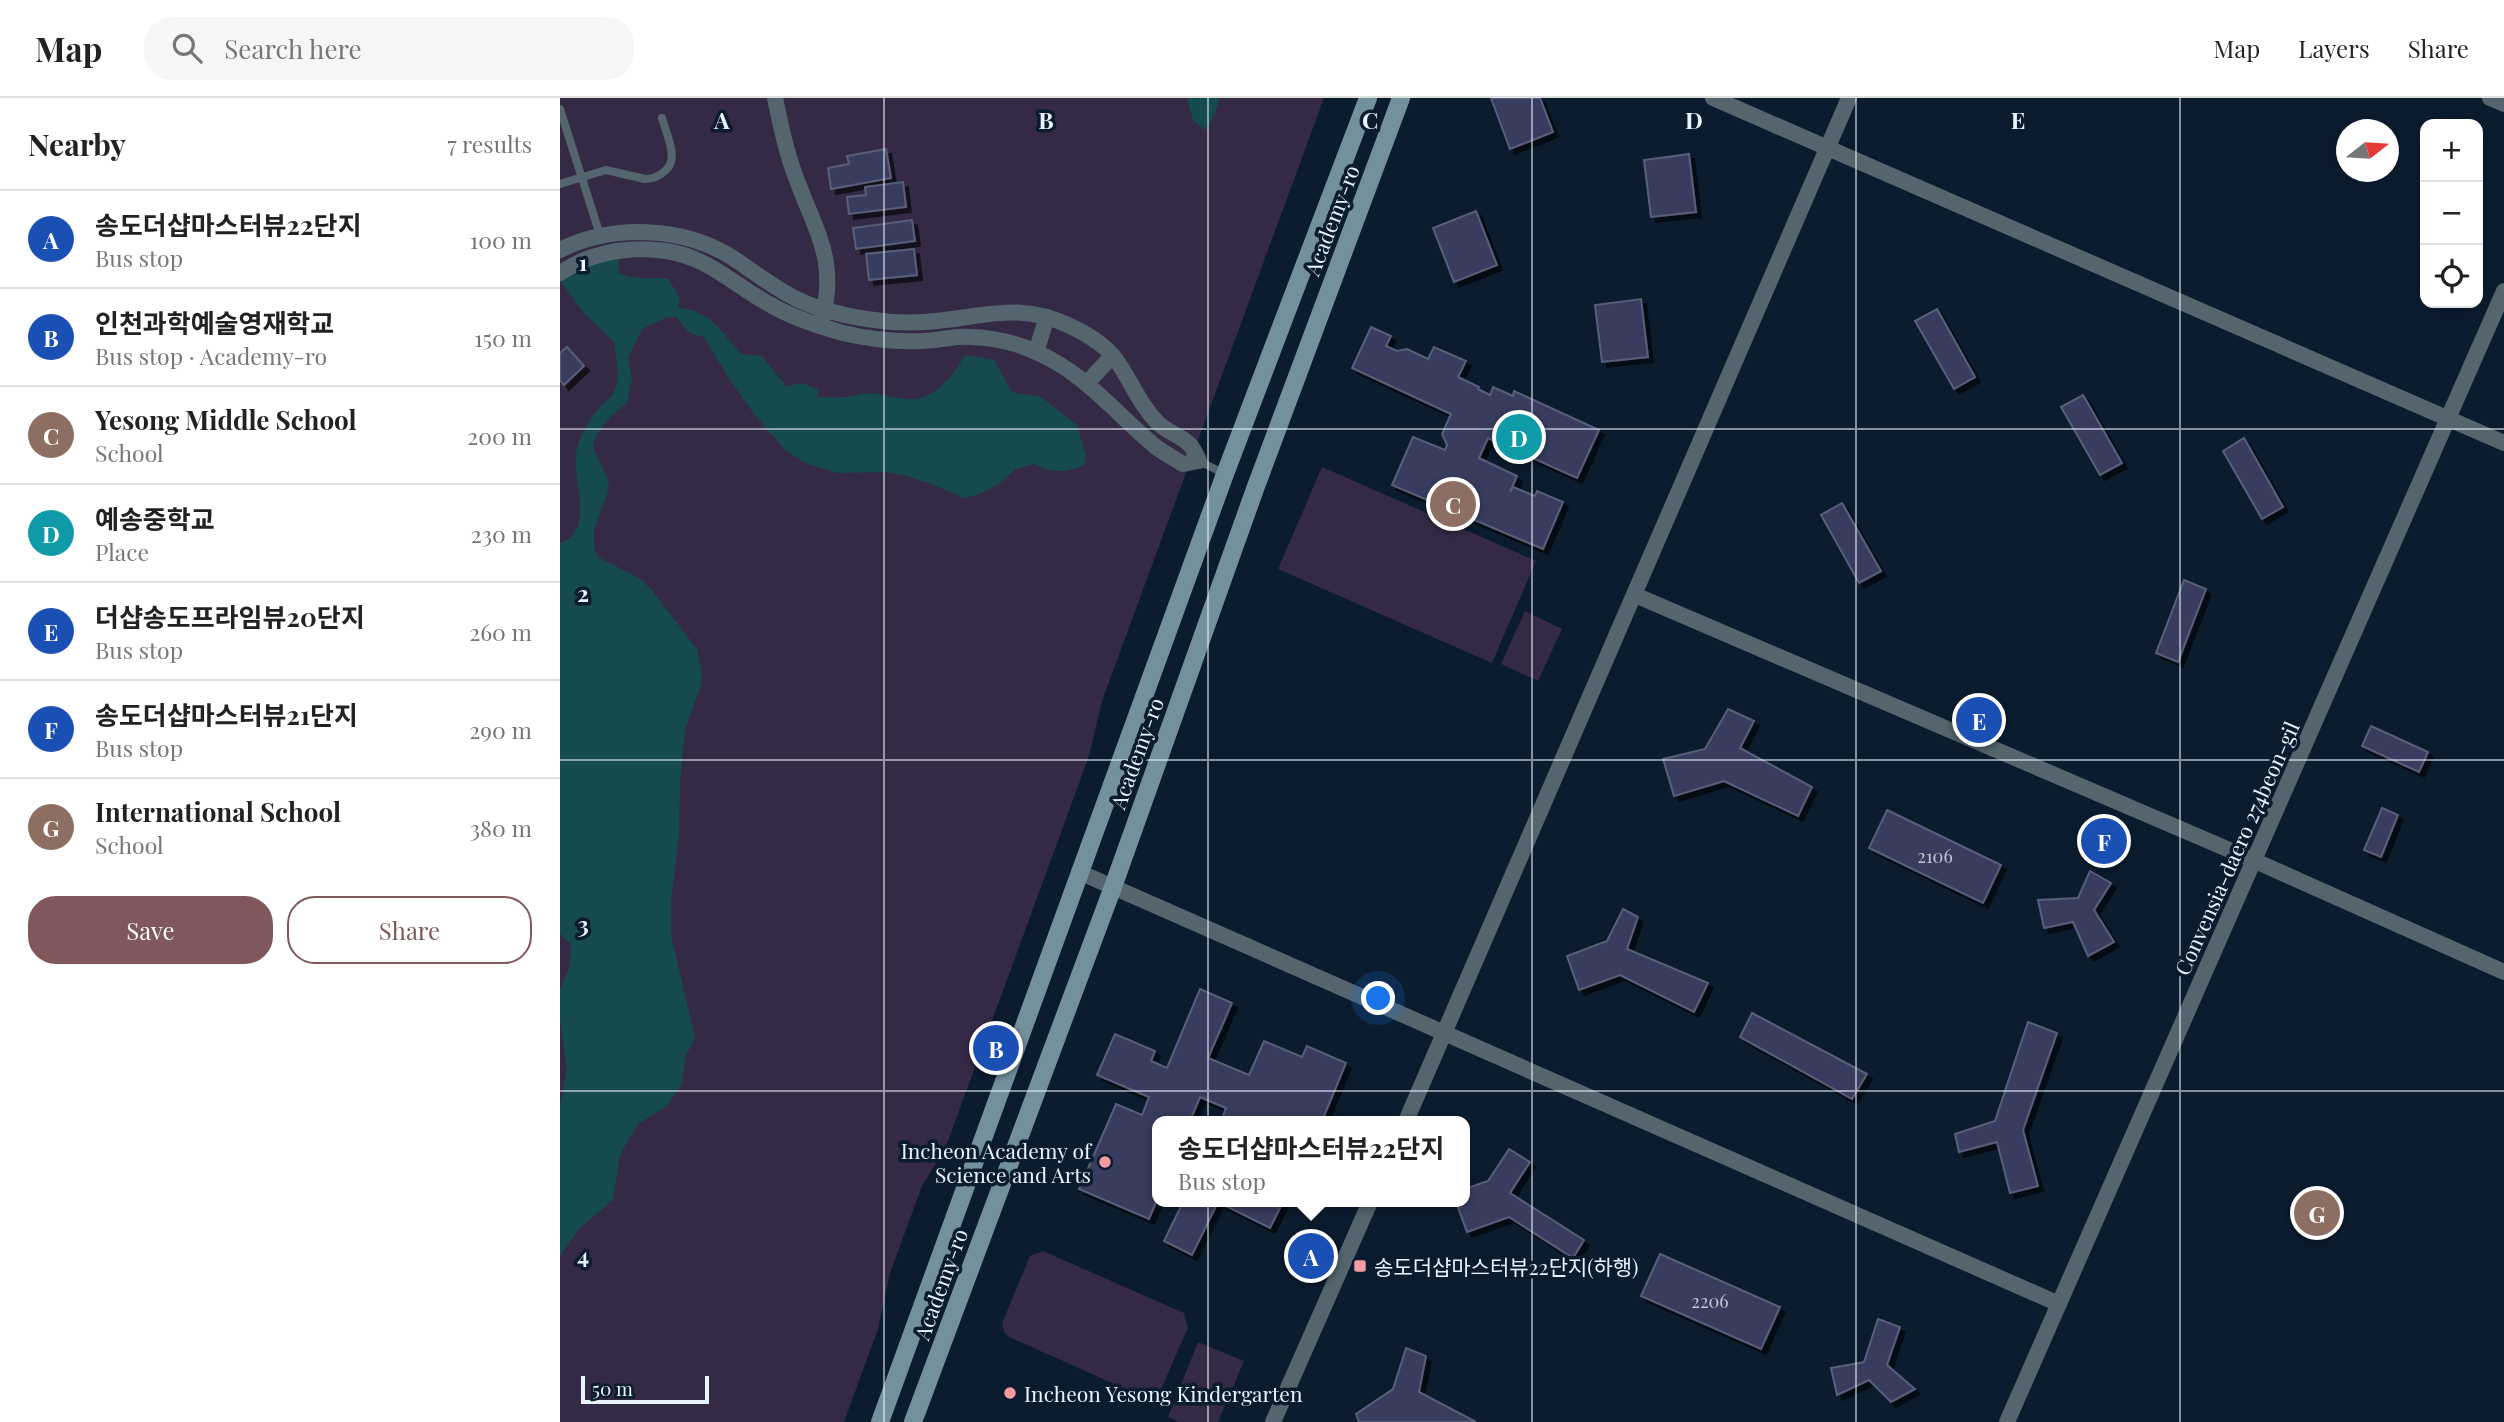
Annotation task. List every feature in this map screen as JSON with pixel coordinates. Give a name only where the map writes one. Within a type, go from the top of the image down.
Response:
[{"type":"main road","name":"Academy-ro","points":[[880,1422],[1225,474],[1368,98]]},
{"type":"main road","name":"Academy-ro","points":[[913,1422],[1113,887],[1255,489],[1401,98]]},
{"type":"street","points":[[775,98],[797,182],[823,243],[828,268],[828,288],[822,318]]},
{"type":"street","points":[[1713,98],[2504,443]]},
{"type":"street","points":[[1408,1116],[1849,98]]},
{"type":"street","points":[[2490,98],[2504,104]]},
{"type":"street","points":[[560,250],[600,235],[647,232],[670,234],[731,257],[776,289],[822,318],[845,333],[887,341],[960,337],[1009,342],[1037,352],[1088,382],[1157,447],[1183,464],[1199,461],[1191,446],[1159,425],[1145,410],[1112,356],[1086,335],[1047,317],[1014,311],[956,320],[890,323],[822,318],[769,305],[707,263],[686,255],[652,250],[604,254],[587,259],[560,273]]},
{"type":"street","points":[[600,235],[604,254]]},
{"type":"street","name":"Convensia-daero 274beon-gil","points":[[2007,1422],[2504,291]]},
{"type":"street","points":[[1037,352],[1047,317]]},
{"type":"street","points":[[1088,382],[1112,356]]},
{"type":"street","points":[[1635,595],[2253,860],[2504,972]]},
{"type":"street","points":[[1079,872],[2059,1304]]},
{"type":"street","points":[[1273,1422],[1368,1207]]},
{"type":"lane","points":[[560,109],[600,235]]},
{"type":"lane","points":[[560,184],[606,170],[645,179],[661,175],[670,167],[673,158],[662,118]]},
{"type":"lane","points":[[1199,461],[1225,474]]},
{"type":"shaded area","points":[[560,98],[1324,98],[1102,701],[1089,756],[945,1149],[922,1186],[890,1273],[878,1329],[844,1422],[560,1422]]},
{"type":"shaded area","points":[[1187,98],[1220,98],[1213,118],[1205,130],[1193,120]]},
{"type":"shaded area","points":[[619,256],[619,273],[630,277],[669,279],[680,300],[678,308],[707,317],[741,354],[762,356],[786,386],[803,383],[819,390],[817,397],[848,397],[867,393],[916,399],[942,386],[965,355],[994,360],[1012,392],[1041,397],[1077,425],[1086,456],[1084,466],[1066,471],[1051,471],[1034,464],[1016,469],[997,485],[964,498],[929,483],[888,472],[838,473],[805,463],[784,449],[729,379],[704,337],[688,331],[677,317],[668,317],[641,331],[628,358],[632,378],[627,403],[610,417],[593,442],[609,489],[594,529],[594,548],[598,557],[639,578],[651,589],[697,649],[702,673],[701,685],[685,730],[679,835],[671,902],[671,935],[695,1037],[685,1058],[682,1084],[667,1106],[638,1124],[626,1144],[620,1156],[613,1200],[579,1229],[560,1256],[560,1106],[567,1070],[560,1018],[560,990],[569,969],[571,944],[560,934],[560,543],[571,537],[577,529],[580,517],[576,466],[579,442],[592,417],[614,392],[618,375],[614,342],[585,314],[560,281],[596,261]]},
{"type":"shaded area","points":[[1322,467],[1536,561],[1492,663],[1278,569]]},
{"type":"shaded area","points":[[1525,611],[1562,629],[1538,681],[1501,664]]},
{"type":"shaded area","points":[[1043,1251],[1184,1313],[1188,1328],[1161,1389],[1151,1394],[1139,1395],[1009,1337],[1004,1332],[1002,1323],[1030,1256]]},
{"type":"shaded area","points":[[1198,1342],[1244,1361],[1218,1422],[1179,1422],[1168,1417]]},
{"type":"building","points":[[1491,98],[1540,98],[1553,132],[1510,149]]},
{"type":"building","points":[[886,149],[891,178],[831,189],[828,168],[849,164],[847,156]]},
{"type":"building","points":[[1689,154],[1696,212],[1651,217],[1644,160]]},
{"type":"building","points":[[903,182],[906,207],[849,214],[847,197],[866,195],[865,187]]},
{"type":"building","points":[[1476,211],[1497,265],[1454,282],[1433,228]]},
{"type":"building","points":[[912,220],[915,241],[856,249],[853,228]]},
{"type":"building","points":[[914,249],[917,275],[869,280],[866,254]]},
{"type":"building","points":[[1641,299],[1648,357],[1602,362],[1595,305]]},
{"type":"building","points":[[1937,309],[1975,377],[1954,389],[1915,321]]},
{"type":"building","points":[[1371,327],[1391,336],[1386,346],[1397,351],[1407,349],[1428,359],[1434,347],[1466,361],[1458,377],[1490,395],[1493,387],[1513,396],[1514,391],[1599,430],[1577,478],[1488,438],[1479,458],[1517,476],[1510,492],[1513,487],[1535,496],[1537,491],[1563,502],[1543,549],[1392,485],[1413,437],[1445,450],[1447,445],[1442,434],[1451,414],[1352,368]]},
{"type":"building","points":[[567,347],[584,366],[564,385],[560,380],[560,353]]},
{"type":"building","points":[[2083,395],[2122,463],[2100,475],[2061,407]]},
{"type":"building","points":[[2244,438],[2283,507],[2262,519],[2223,451]]},
{"type":"building","points":[[1842,503],[1881,571],[1859,583],[1821,515]]},
{"type":"building","points":[[2184,580],[2206,589],[2178,662],[2156,653]]},
{"type":"building","points":[[1728,709],[1754,721],[1740,748],[1812,787],[1798,816],[1724,781],[1674,796],[1663,759],[1705,749]]},
{"type":"building","points":[[2371,726],[2428,752],[2419,772],[2362,746]]},
{"type":"building","points":[[2382,808],[2398,815],[2381,857],[2364,850]]},
{"type":"building","points":[[1887,810],[2001,865],[1983,903],[1869,848]]},
{"type":"building","points":[[2090,871],[2111,883],[2094,910],[2114,942],[2088,956],[2073,922],[2044,928],[2038,900],[2078,898]]},
{"type":"building","points":[[1623,909],[1638,917],[1627,949],[1708,983],[1694,1012],[1620,975],[1579,990],[1567,956],[1607,941]]},
{"type":"building","points":[[1200,989],[1232,1003],[1208,1058],[1249,1075],[1264,1041],[1302,1057],[1307,1046],[1346,1063],[1324,1116],[1223,1116],[1226,1108],[1200,1097],[1192,1116],[1152,1116],[1154,1207],[1149,1219],[1079,1189],[1116,1104],[1142,1115],[1149,1097],[1097,1075],[1115,1034],[1155,1051],[1151,1061],[1167,1068]]},
{"type":"building","points":[[1752,1013],[1867,1074],[1852,1099],[1740,1037]]},
{"type":"building","points":[[2028,1022],[2057,1033],[2023,1130],[2038,1186],[2010,1193],[1997,1142],[1959,1152],[1955,1134],[1995,1121]]},
{"type":"building","points":[[1509,1149],[1530,1162],[1510,1193],[1584,1240],[1573,1258],[1509,1217],[1467,1232],[1458,1207],[1470,1207],[1470,1187],[1488,1181]]},
{"type":"building","points":[[1181,1207],[1216,1207],[1192,1255],[1164,1241]]},
{"type":"building","points":[[1228,1207],[1280,1207],[1270,1228]]},
{"type":"building","points":[[1660,1254],[1780,1307],[1761,1349],[1641,1296]]},
{"type":"building","points":[[1878,1319],[1900,1327],[1887,1365],[1915,1389],[1891,1402],[1869,1380],[1837,1395],[1831,1368],[1864,1362]]},
{"type":"building","points":[[1406,1348],[1426,1356],[1419,1392],[1476,1422],[1359,1422],[1356,1414],[1393,1389]]},
{"type":"place","name":"예송중학교","points":[[1519,437]]},
{"type":"place","name":"Yesong Middle School","points":[[1453,504]]},
{"type":"place","name":"더샵송도프라임뷰20단지","points":[[1979,720]]},
{"type":"place","name":"송도더샵마스터뷰21단지","points":[[2104,841]]},
{"type":"place","name":"인천과학예술영재학교","points":[[996,1048]]},
{"type":"place","name":"Incheon Academy of Science and Arts","points":[[1105,1162]]},
{"type":"place","name":"International School","points":[[2317,1213]]},
{"type":"place","name":"송도더샵마스터뷰22단지","points":[[1311,1256]]},
{"type":"place","name":"송도더샵마스터뷰22단지(하행)","points":[[1360,1266]]},
{"type":"place","name":"Incheon Yesong Kindergarten","points":[[1010,1393]]}]
